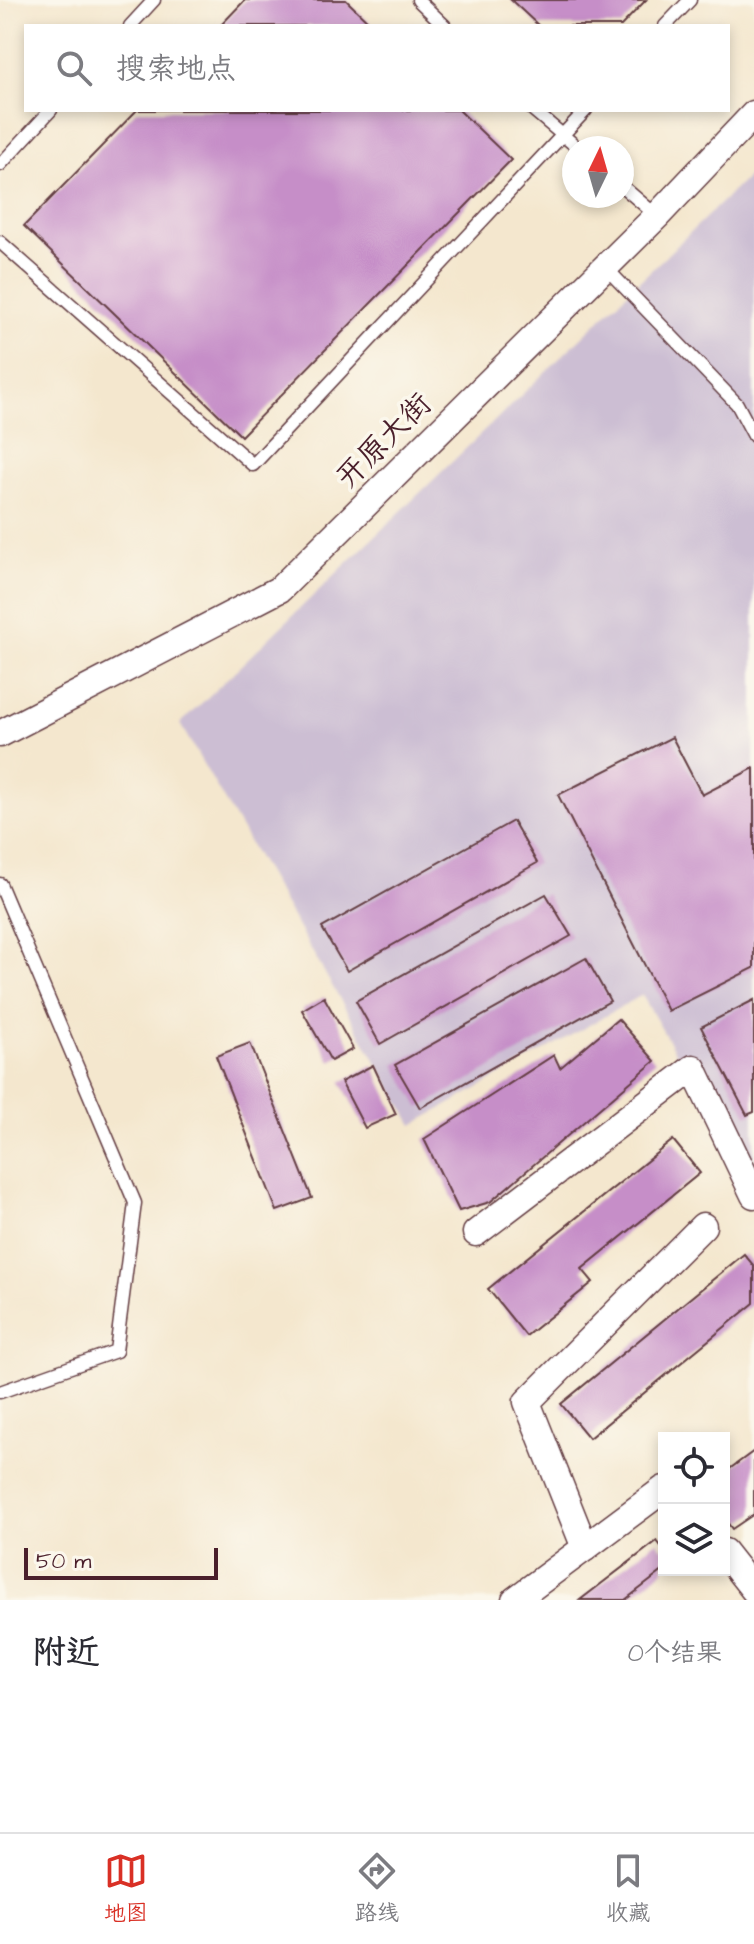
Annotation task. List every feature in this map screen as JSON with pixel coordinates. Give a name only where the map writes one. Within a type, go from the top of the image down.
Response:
[{"type":"street","name":"开原大街","points":[[0,734],[280,589],[657,216],[754,114]]},
{"type":"street","points":[[476,1233],[693,1068],[751,1183]]},
{"type":"street","points":[[585,1548],[527,1402],[703,1226]]},
{"type":"street","points":[[515,1600],[658,1493]]},
{"type":"street","points":[[730,1560],[754,1590]]},
{"type":"lane","points":[[132,24],[154,0]]},
{"type":"lane","points":[[418,0],[443,24]]},
{"type":"lane","points":[[667,24],[690,0]]},
{"type":"lane","points":[[0,165],[49,112]]},
{"type":"lane","points":[[535,112],[563,135]]},
{"type":"lane","points":[[0,242],[253,465],[584,112]]},
{"type":"lane","points":[[634,196],[657,216]]},
{"type":"lane","points":[[605,267],[737,404],[754,436]]},
{"type":"lane","points":[[0,884],[135,1203],[116,1351],[0,1392]]},
{"type":"shaded area","points":[[754,171],[754,1188],[642,995],[413,1125],[180,724]]},
{"type":"building","points":[[245,0],[346,0],[371,24],[222,24]]},
{"type":"building","points":[[511,0],[646,0],[623,24],[537,24]]},
{"type":"building","points":[[135,112],[461,112],[511,160],[241,436],[24,226]]},
{"type":"building","points":[[672,737],[702,795],[754,768],[754,968],[668,1011],[558,795]]},
{"type":"building","points":[[513,821],[537,863],[347,971],[322,928]]},
{"type":"building","points":[[546,894],[571,936],[380,1044],[356,1001]]},
{"type":"building","points":[[586,958],[610,1001],[420,1108],[395,1065]]},
{"type":"building","points":[[324,997],[353,1049],[331,1061],[302,1010]]},
{"type":"building","points":[[754,1000],[754,1112],[747,1115],[701,1027]]},
{"type":"building","points":[[618,1019],[655,1061],[490,1202],[459,1211],[424,1139],[554,1055],[560,1068]]},
{"type":"building","points":[[250,1043],[312,1198],[277,1211],[216,1056]]},
{"type":"building","points":[[373,1065],[396,1114],[365,1128],[341,1082]]},
{"type":"building","points":[[673,1140],[700,1173],[582,1269],[593,1282],[526,1336],[488,1289]]},
{"type":"building","points":[[744,1254],[754,1266],[754,1303],[589,1438],[561,1404]]},
{"type":"building","points":[[754,1451],[754,1514],[732,1529],[730,1526],[730,1469]]},
{"type":"building","points":[[658,1542],[658,1575],[625,1600],[580,1600]]}]
